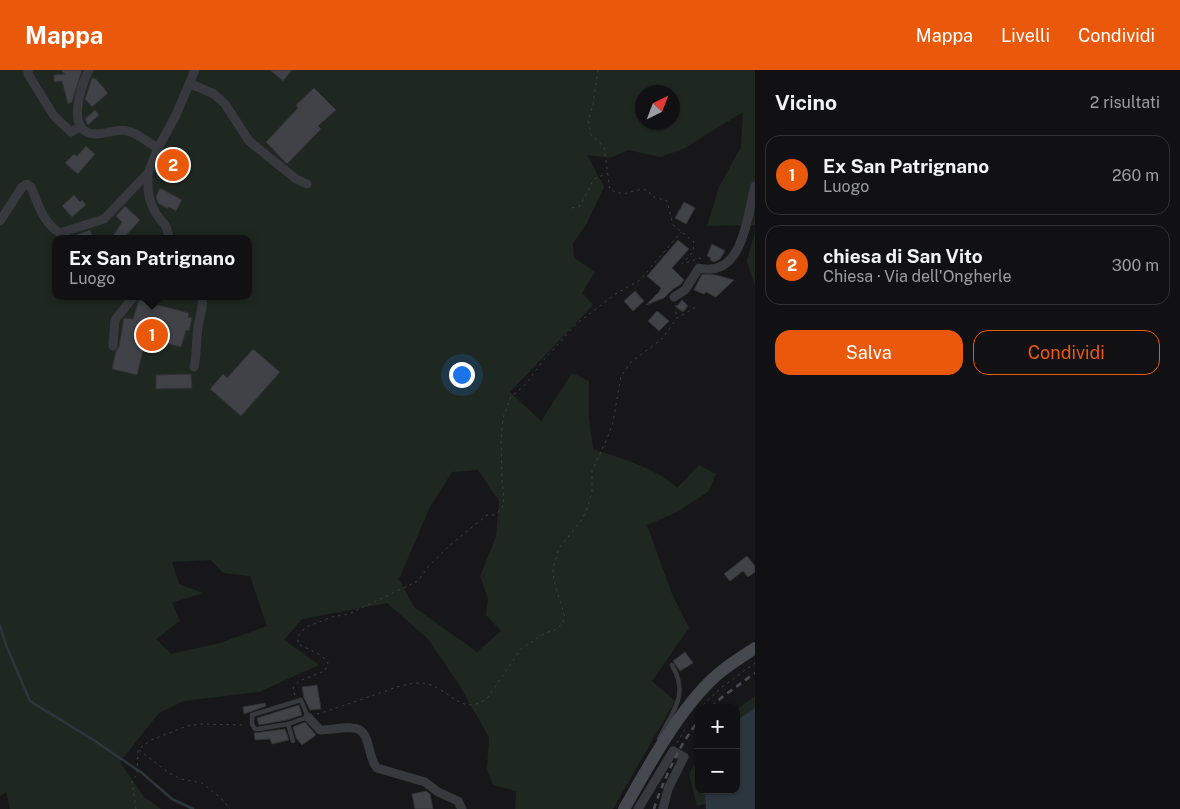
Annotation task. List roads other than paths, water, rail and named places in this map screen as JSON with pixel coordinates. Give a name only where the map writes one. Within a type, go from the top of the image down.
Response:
[{"type":"main road","points":[[631,807],[658,752],[696,697],[722,670],[755,648]]},
{"type":"street","points":[[28,70],[28,74],[54,116],[72,132],[80,127]]},
{"type":"street","points":[[87,70],[76,115],[80,127],[87,133],[97,134],[127,131],[158,148]]},
{"type":"street","points":[[168,235],[167,228],[153,209],[148,193],[148,173],[158,148],[191,84],[195,70]]},
{"type":"street","points":[[191,84],[214,94],[226,104],[249,140],[296,179],[307,184]]},
{"type":"street","points":[[0,221],[22,187],[26,184],[31,187],[44,218],[52,228],[60,233],[104,219],[148,173]]},
{"type":"street","points":[[674,297],[685,290],[700,268],[709,270],[720,267],[726,263],[741,244],[745,235],[755,186]]},
{"type":"street","points":[[112,346],[115,320],[131,300]]},
{"type":"street","points":[[194,367],[198,352],[198,328],[203,300]]},
{"type":"street","points":[[308,717],[320,730],[355,728],[363,731],[366,736],[370,758],[378,768],[425,782],[438,792],[458,801],[462,809]]},
{"type":"street","points":[[631,807],[673,751],[684,756],[668,789],[663,809]]},
{"type":"lane","points":[[658,752],[656,746],[680,695],[677,674],[672,665]]},
{"type":"lane","points":[[301,700],[308,717],[288,724],[255,730],[252,715],[301,700]]},
{"type":"lane","points":[[288,724],[293,741]]},
{"type":"waterway","points":[[0,626],[30,701],[95,741],[142,773],[172,799],[193,809]]},
{"type":"railway","points":[[715,704],[755,673]]},
{"type":"railway","points":[[654,809],[673,763],[695,726]]},
{"type":"place","name":"chiesa di San Vito","points":[[173,165]]},
{"type":"place","name":"Ex San Patrignano","points":[[152,335]]}]
